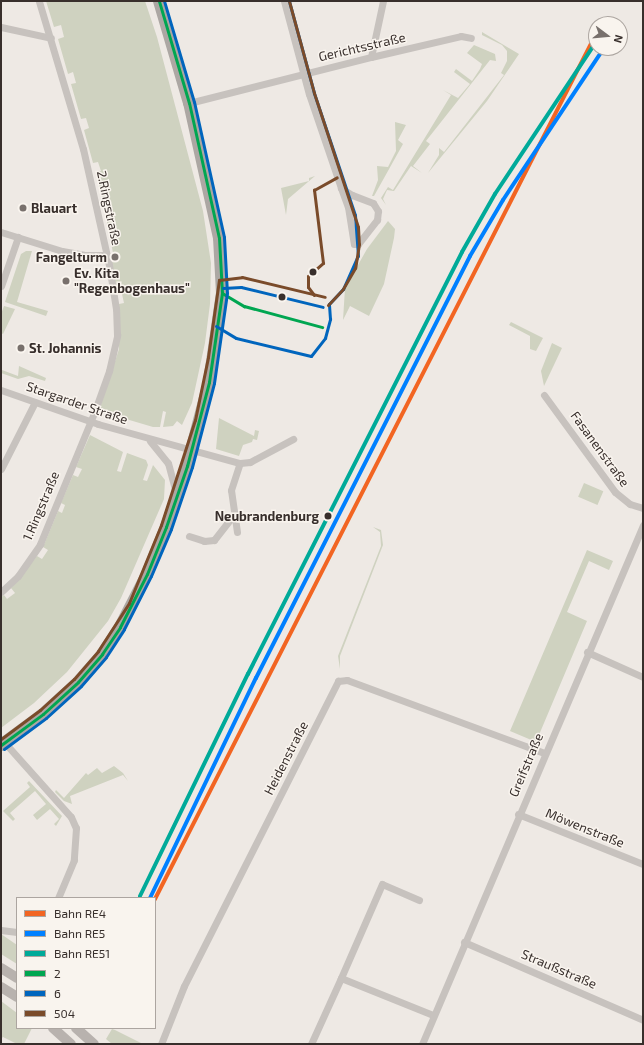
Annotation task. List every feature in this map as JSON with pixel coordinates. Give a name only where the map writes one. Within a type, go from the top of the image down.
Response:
[{"type":"main road","points":[[3,744],[43,714],[102,654],[133,605],[159,546],[192,449],[212,364],[223,284],[219,238],[211,194],[189,103],[159,1]]},
{"type":"main road","points":[[1,968],[16,977]]},
{"type":"main road","points":[[1,987],[16,996]]},
{"type":"main road","points":[[54,1029],[71,1044]]},
{"type":"main road","points":[[77,1029],[94,1044]]},
{"type":"street","name":"2.Ringstraße","points":[[39,1],[84,149],[107,255],[116,309],[116,346],[90,421]]},
{"type":"street","points":[[284,1],[303,74],[350,216],[354,244],[359,243],[377,220],[378,211],[373,203],[352,195],[341,188]]},
{"type":"street","points":[[371,57],[384,1]]},
{"type":"street","points":[[1,27],[51,38]]},
{"type":"street","name":"Gerichtsstraße","points":[[189,103],[461,36],[471,38]]},
{"type":"street","points":[[1,232],[62,251],[107,255]]},
{"type":"street","points":[[1,286],[18,237]]},
{"type":"street","name":"Stargarder Straße","points":[[1,390],[90,421],[146,438],[240,463]]},
{"type":"street","name":"Fasanenstraße","points":[[544,395],[615,492],[630,504],[643,508]]},
{"type":"street","points":[[1,469],[34,402]]},
{"type":"street","name":"1.Ringstraße","points":[[1,592],[18,576],[40,544],[90,421]]},
{"type":"street","name":"Stargarder Straße","points":[[146,438],[162,453],[168,463],[176,497]]},
{"type":"street","points":[[237,532],[231,490],[240,463],[250,462],[293,439]]},
{"type":"street","points":[[189,536],[204,541],[214,540],[222,533],[234,514]]},
{"type":"street","name":"Greifstraße","points":[[422,1044],[518,814],[643,525]]},
{"type":"street","points":[[587,652],[643,677]]},
{"type":"street","name":"Heidenstraße","points":[[162,1044],[184,986],[338,681],[347,680],[544,753]]},
{"type":"street","points":[[3,744],[71,817],[76,828],[74,860],[58,897]]},
{"type":"street","name":"Möwenstraße","points":[[518,814],[643,864]]},
{"type":"street","points":[[311,1044],[382,884],[419,900]]},
{"type":"street","points":[[1,930],[16,932]]},
{"type":"street","name":"Straußstraße","points":[[464,942],[643,1020]]},
{"type":"street","points":[[341,978],[433,1015]]},
{"type":"green space","points":[[46,1],[145,1],[157,37],[203,211],[211,263],[210,304],[205,343],[192,403],[182,425],[177,421],[173,426],[163,427],[166,412],[163,411],[160,427],[153,427],[99,411],[119,349],[119,304],[124,303],[122,294],[117,294],[112,262],[118,261],[119,257],[113,253],[106,217],[111,216],[109,206],[104,206],[96,172],[101,171],[98,162],[93,163],[84,130],[89,128],[86,118],[81,119],[71,84],[76,83],[73,72],[68,74],[58,39],[64,37],[61,25],[54,27]]},
{"type":"green space","points":[[482,32],[519,54],[487,101],[428,173],[439,155],[439,148],[444,152],[504,75],[501,73],[507,61],[507,51],[502,45],[482,35]]},
{"type":"green space","points":[[474,45],[495,54],[496,61],[490,60],[426,141],[430,144],[413,166],[422,173],[411,166],[394,191],[387,190],[383,199],[386,205],[381,198],[388,187],[393,190],[451,95],[443,90],[458,98],[470,84],[454,72],[456,69],[472,81],[480,69],[482,64],[467,53]]},
{"type":"green space","points":[[395,122],[406,125],[398,140],[403,144],[374,196],[372,196],[378,180],[377,166],[388,167],[396,151]]},
{"type":"green space","points":[[315,176],[288,199],[286,215],[281,188],[309,181],[309,178]]},
{"type":"green space","points":[[388,221],[395,229],[384,284],[369,316],[350,306],[343,320],[345,288],[367,249]]},
{"type":"green space","points":[[26,251],[32,251],[17,302],[48,311],[46,316],[5,302],[21,254]]},
{"type":"green space","points":[[4,306],[15,309],[3,334],[1,333],[1,314]]},
{"type":"green space","points":[[511,322],[543,338],[536,351],[530,349],[530,336],[509,325]]},
{"type":"green space","points":[[552,343],[562,348],[544,386],[541,371]]},
{"type":"green space","points":[[19,366],[46,378],[45,381],[29,376],[18,379],[1,373],[2,370],[18,376]]},
{"type":"green space","points":[[219,418],[254,436],[255,430],[259,431],[257,440],[253,439],[252,442],[243,445],[239,456],[216,449]]},
{"type":"green space","points":[[90,435],[123,452],[117,471],[121,472],[127,453],[146,460],[148,465],[143,480],[147,481],[153,465],[165,480],[164,499],[121,598],[108,621],[67,672],[34,703],[1,728],[1,597],[4,595],[7,599],[15,593],[11,588],[37,556],[42,559],[48,550],[43,547],[58,511],[62,513],[65,505],[61,503],[73,475],[78,477],[82,469],[76,467]]},
{"type":"green space","points":[[584,483],[603,491],[597,505],[578,497]]},
{"type":"green space","points":[[373,527],[381,530],[383,545],[340,656],[340,669],[338,656],[381,546],[380,532]]},
{"type":"green space","points":[[587,550],[613,561],[609,570],[589,561],[567,612],[587,621],[536,742],[510,731]]},
{"type":"green space","points":[[114,766],[123,773],[128,781],[123,775],[70,796],[72,804],[64,801],[55,792],[56,790],[64,798],[86,773],[88,775],[97,768],[102,773]]},
{"type":"green space","points":[[29,781],[62,816],[56,826],[54,824],[59,819],[50,809],[37,820],[33,815],[46,804],[35,791],[10,813],[15,819],[13,821],[3,811],[30,787],[27,783]]},
{"type":"green space","points":[[1,934],[16,944],[16,963],[1,954]]},
{"type":"green space","points":[[1,1001],[16,1012],[16,1029],[32,1029],[24,1044],[17,1044],[3,1037],[1,1039]]},
{"type":"green space","points":[[112,1029],[143,1044],[112,1044],[106,1039]]},
{"type":"rail line","name":"RE4","points":[[156,897],[588,50]]},
{"type":"rail line","name":"RE51","points":[[140,896],[248,674],[462,252],[495,194],[588,54]]},
{"type":"rail line","name":"RE5","points":[[150,897],[256,678],[470,256],[503,200],[599,56]]},
{"type":"transit line","name":"2","points":[[1,745],[43,714],[78,682],[102,654],[120,627],[147,574],[166,527],[187,466],[209,382],[222,293],[219,238],[189,103],[159,1]]},
{"type":"transit line","name":"6","points":[[4,749],[46,718],[81,686],[106,657],[124,629],[151,576],[171,529],[192,467],[214,383],[227,293],[224,237],[194,102],[164,1]]},
{"type":"transit line","name":"6","points":[[216,326],[236,338],[311,356],[325,338],[330,319],[329,304],[343,289],[358,256],[355,215],[314,93],[289,1]]},
{"type":"transit line","name":"504","points":[[289,1],[314,93],[358,227],[359,244],[355,268],[343,289],[328,305]]},
{"type":"transit line","name":"504","points":[[314,295],[308,287],[308,276],[323,263],[314,190],[337,177]]},
{"type":"transit line","name":"504","points":[[1,739],[40,710],[74,679],[98,651],[129,603],[161,525],[195,420],[208,357],[219,280],[242,277],[325,297]]},
{"type":"transit line","name":"6","points":[[223,288],[241,287],[323,307]]},
{"type":"transit line","name":"2","points":[[222,293],[244,306],[322,327]]},
{"type":"place","name":"Blauart","points":[[23,208]]},
{"type":"place","name":"Fangelturm","points":[[115,257]]},
{"type":"place","name":"Ev. Kita \"Regenbogenhaus\"","points":[[66,281]]},
{"type":"place","name":"St. Johannis","points":[[21,348]]},
{"type":"place","name":"Neubrandenburg","points":[[328,516]]}]
